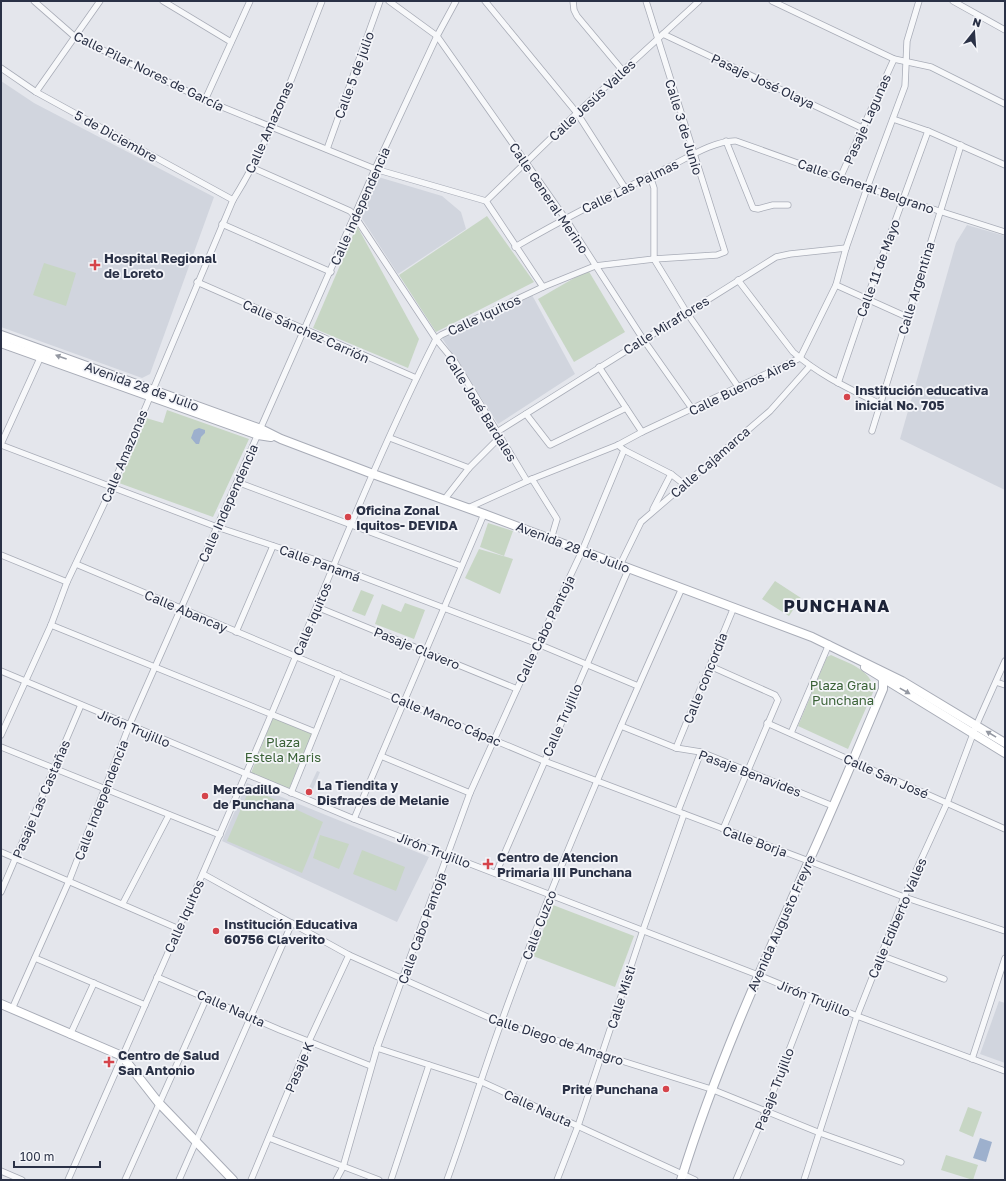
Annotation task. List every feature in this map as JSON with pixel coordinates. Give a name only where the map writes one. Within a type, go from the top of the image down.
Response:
[{"type":"main road","name":"Avenida 28 de Julio","points":[[1,335],[43,354],[281,439],[734,607],[829,644],[861,662],[902,681],[975,730],[1005,753]]},
{"type":"main road","name":"Avenida 28 de Julio","points":[[1,343],[43,354]]},
{"type":"main road","name":"Avenida 28 de Julio","points":[[861,662],[868,670],[883,680],[975,730],[1005,743]]},
{"type":"main road","points":[[878,670],[883,680]]},
{"type":"main road","name":"Avenida Augusto Freyre","points":[[682,1177],[711,1089],[758,975],[833,806],[883,688],[883,680]]},
{"type":"main road","points":[[1,1004],[70,1035],[122,1056],[158,1102],[233,1180]]},
{"type":"street","name":"Calle Pilar Nores de García","points":[[34,1],[74,36],[205,100],[375,169],[486,201]]},
{"type":"street","points":[[36,92],[100,1]]},
{"type":"street","points":[[163,1],[231,42]]},
{"type":"street","points":[[205,100],[250,1]]},
{"type":"street","name":"Calle Amazonas","points":[[1,735],[51,625],[67,582],[112,487],[222,224],[233,200],[253,168],[271,128],[322,1]]},
{"type":"street","name":"Calle 5 de julio","points":[[327,149],[380,1]]},
{"type":"street","name":"Calle General Merino","points":[[389,1],[437,36],[565,218],[643,339],[693,410]]},
{"type":"street","name":"Calle Independencia","points":[[12,1009],[69,881],[106,790],[129,726],[331,272],[354,215],[437,36],[456,1]]},
{"type":"street","points":[[485,1],[577,113],[625,188]]},
{"type":"street","points":[[573,1],[574,10],[577,16],[623,71]]},
{"type":"street","name":"Calle 3 de Junio","points":[[646,1],[693,155],[725,252]]},
{"type":"street","name":"Calle Jesús Valles","points":[[486,201],[577,113],[699,1]]},
{"type":"street","points":[[772,1],[894,59],[931,67],[1005,104]]},
{"type":"street","name":"Calle Buenos Aires","points":[[468,508],[530,480],[618,445],[642,432],[740,388],[800,358],[836,285],[846,248],[905,86],[907,41],[919,1]]},
{"type":"street","points":[[953,1],[1005,30]]},
{"type":"street","name":"Pasaje José Olaya","points":[[663,34],[862,128]]},
{"type":"street","name":"Pasaje Lagunas","points":[[840,178],[894,59]]},
{"type":"street","name":"5 de Diciembre","points":[[1,68],[36,92],[233,200]]},
{"type":"street","points":[[893,118],[961,145],[1005,165]]},
{"type":"street","name":"Calle 11 de Mayo","points":[[838,383],[866,298],[928,132]]},
{"type":"street","points":[[726,141],[753,208],[758,209],[773,205],[788,205]]},
{"type":"street","name":"Calle Las Palmas","points":[[515,247],[565,218],[693,155],[726,141]]},
{"type":"street","name":"Calle General Belgrano","points":[[726,141],[736,141],[902,200],[1005,232]]},
{"type":"street","name":"Calle Argentina","points":[[872,431],[939,211],[961,145]]},
{"type":"street","points":[[253,168],[350,211],[354,215]]},
{"type":"street","points":[[650,176],[654,188],[654,259],[687,313],[740,388]]},
{"type":"street","points":[[486,201],[515,247],[543,287]]},
{"type":"street","name":"Calle Joaé Bardales","points":[[354,215],[436,339],[455,362],[498,435],[557,520],[551,539]]},
{"type":"street","points":[[222,224],[331,272]]},
{"type":"street","name":"Calle Miraflores","points":[[444,500],[469,468],[498,435],[526,414],[643,339],[776,257],[846,248]]},
{"type":"street","name":"Calle Iquitos","points":[[68,1180],[220,835],[373,474],[416,378],[436,339],[441,335],[543,287],[595,266],[654,259],[717,255],[725,252]]},
{"type":"street","points":[[738,280],[793,352],[810,366],[838,383],[880,404]]},
{"type":"street","name":"Calle Sánchez Carrión","points":[[197,282],[416,378]]},
{"type":"street","points":[[836,285],[907,317]]},
{"type":"street","points":[[1,444],[43,354]]},
{"type":"street","name":"Calle Cajamarca","points":[[620,565],[642,522],[652,511],[686,485],[770,411],[810,366]]},
{"type":"street","points":[[599,367],[642,432]]},
{"type":"street","points":[[526,414],[550,445],[626,408]]},
{"type":"street","points":[[390,438],[469,468]]},
{"type":"street","name":"Calle Panamá","points":[[1,444],[217,527],[334,566],[443,609],[538,644],[638,686]]},
{"type":"street","points":[[618,445],[624,450],[671,474],[686,485]]},
{"type":"street","name":"Calle Cabo Pantoja","points":[[336,1180],[343,1167],[377,1048],[404,979],[470,793],[493,740],[582,551],[624,450]]},
{"type":"street","points":[[652,511],[671,474]]},
{"type":"street","points":[[237,482],[461,566]]},
{"type":"street","points":[[354,819],[484,514]]},
{"type":"street","points":[[236,632],[273,546]]},
{"type":"street","points":[[1,555],[67,582]]},
{"type":"street","name":"Calle Abancay","points":[[76,564],[296,657]]},
{"type":"street","name":"Calle Trujillo","points":[[496,873],[629,568]]},
{"type":"street","name":"Calle Cuzco","points":[[447,1180],[482,1082],[501,1023],[596,780],[682,588]]},
{"type":"street","name":"Pasaje Clavero","points":[[317,606],[517,689]]},
{"type":"street","name":"Calle concordia","points":[[676,748],[734,607]]},
{"type":"street","points":[[51,625],[315,732]]},
{"type":"street","points":[[791,733],[829,644]]},
{"type":"street","name":"Calle Manco Cápac","points":[[296,657],[544,761],[596,780]]},
{"type":"street","name":"Calle Ediberto Valles","points":[[804,1180],[857,1016],[880,955],[904,897],[947,803],[975,730],[1005,661]]},
{"type":"street","points":[[710,666],[775,696],[778,700],[723,829]]},
{"type":"street","name":"Jirón Trujillo","points":[[1,671],[81,706],[354,819],[758,975],[857,1016],[1005,1071]]},
{"type":"street","points":[[291,793],[339,674]]},
{"type":"street","points":[[996,682],[1005,685]]},
{"type":"street","name":"Pasaje Las Castañas","points":[[1,892],[81,706]]},
{"type":"street","name":"Calle San José","points":[[767,723],[1005,829]]},
{"type":"street","name":"Pasaje Benavides","points":[[621,726],[676,748],[701,752],[833,806]]},
{"type":"street","points":[[1,747],[220,835]]},
{"type":"street","points":[[678,811],[701,752]]},
{"type":"street","points":[[381,756],[470,793]]},
{"type":"street","name":"Calle Borja","points":[[596,780],[904,897],[1005,931]]},
{"type":"street","name":"Calle Misti","points":[[557,1180],[578,1126],[643,930],[684,814]]},
{"type":"street","points":[[123,903],[169,815]]},
{"type":"street","points":[[1,852],[123,903],[179,929]]},
{"type":"street","name":"Calle Diego de Amagro","points":[[203,874],[349,955],[501,1023],[711,1089],[820,1133],[901,1162]]},
{"type":"street","points":[[179,1180],[292,923]]},
{"type":"street","name":"Pasaje K","points":[[251,1180],[309,1041],[349,955]]},
{"type":"street","points":[[880,955],[944,979]]},
{"type":"street","points":[[35,958],[145,1005]]},
{"type":"street","points":[[972,1059],[1005,958]]},
{"type":"street","name":"Calle Nauta","points":[[158,976],[251,1018],[372,1066]]},
{"type":"street","points":[[70,1035],[94,983]]},
{"type":"street","name":"Pasaje Trujillo","points":[[736,1180],[766,1110],[810,996]]},
{"type":"street","points":[[126,1180],[158,1102],[207,997]]},
{"type":"street","name":"Calle Nauta","points":[[377,1048],[482,1082],[578,1126],[682,1177],[695,1180]]},
{"type":"street","points":[[391,1180],[429,1065]]},
{"type":"street","points":[[269,1138],[379,1180]]},
{"type":"street","points":[[1,1171],[13,1178],[22,1180]]},
{"type":"shaded area","name":"Hospital Regional de Loreto","points":[[1,81],[34,103],[214,197],[150,374],[142,378],[1,327]]},
{"type":"shaded area","points":[[375,176],[442,196],[461,212],[466,229],[398,274],[357,211]]},
{"type":"shaded area","points":[[967,225],[1005,236],[1005,490],[900,439],[956,243]]},
{"type":"shaded area","points":[[532,295],[575,374],[498,424],[442,338],[445,334]]},
{"type":"shaded area","points":[[317,771],[320,772],[311,794],[307,792]]},
{"type":"shaded area","points":[[247,783],[429,857],[397,922],[222,841]]},
{"type":"shaded area","points":[[999,1001],[1005,1003],[1005,1063],[980,1054]]},
{"type":"green space","points":[[487,216],[534,282],[436,332],[399,275]]},
{"type":"green space","points":[[357,226],[419,339],[408,368],[313,328]]},
{"type":"green space","points":[[44,263],[76,273],[66,306],[33,295]]},
{"type":"green space","points":[[588,270],[625,332],[574,362],[538,299]]},
{"type":"green space","points":[[167,410],[249,439],[213,517],[119,483],[146,418],[163,423]]},
{"type":"green space","points":[[488,523],[513,531],[504,556],[480,547]]},
{"type":"green space","points":[[479,549],[513,559],[500,594],[465,578]]},
{"type":"green space","points":[[775,581],[801,598],[789,616],[762,599]]},
{"type":"green space","points":[[361,590],[374,595],[365,616],[352,611]]},
{"type":"green space","points":[[405,603],[425,610],[414,639],[375,624],[382,604],[401,612]]},
{"type":"green space","name":"Plaza Grau Punchana","points":[[831,655],[864,672],[872,683],[874,690],[848,749],[798,726],[827,657]]},
{"type":"green space","name":"Plaza Estela Maris","points":[[274,715],[314,729],[289,789],[251,773]]},
{"type":"green space","points":[[250,788],[323,822],[302,873],[227,841]]},
{"type":"green space","points":[[320,835],[349,844],[339,869],[313,858]]},
{"type":"green space","points":[[362,850],[405,867],[396,891],[353,874]]},
{"type":"green space","points":[[553,905],[634,936],[615,987],[533,956]]},
{"type":"green space","points":[[968,1107],[982,1112],[973,1137],[959,1131]]},
{"type":"green space","points":[[946,1155],[978,1165],[973,1180],[941,1170]]},
{"type":"water","points":[[199,428],[205,430],[205,433],[201,437],[199,444],[196,444],[191,438],[194,430]]},
{"type":"water","points":[[980,1138],[992,1142],[986,1162],[973,1158]]},
{"type":"place","name":"Hospital Regional de Loreto","points":[[95,265]]},
{"type":"place","name":"Institución educativa inicial No. 705","points":[[847,397]]},
{"type":"place","name":"Oficina Zonal Iquitos- DEVIDA","points":[[348,517]]},
{"type":"place","name":"La Tiendita y Disfraces de Melanie","points":[[309,792]]},
{"type":"place","name":"Mercadillo de Punchana","points":[[205,796]]},
{"type":"place","name":"Centro de Atencion Primaria III Punchana","points":[[488,864]]},
{"type":"place","name":"Institución Educativa 60756 Claverito","points":[[216,931]]},
{"type":"place","name":"Centro de Salud San Antonio","points":[[109,1062]]},
{"type":"place","name":"Prite Punchana","points":[[666,1089]]},
{"type":"district","name":"PUNCHANA","points":[[837,606]]}]
